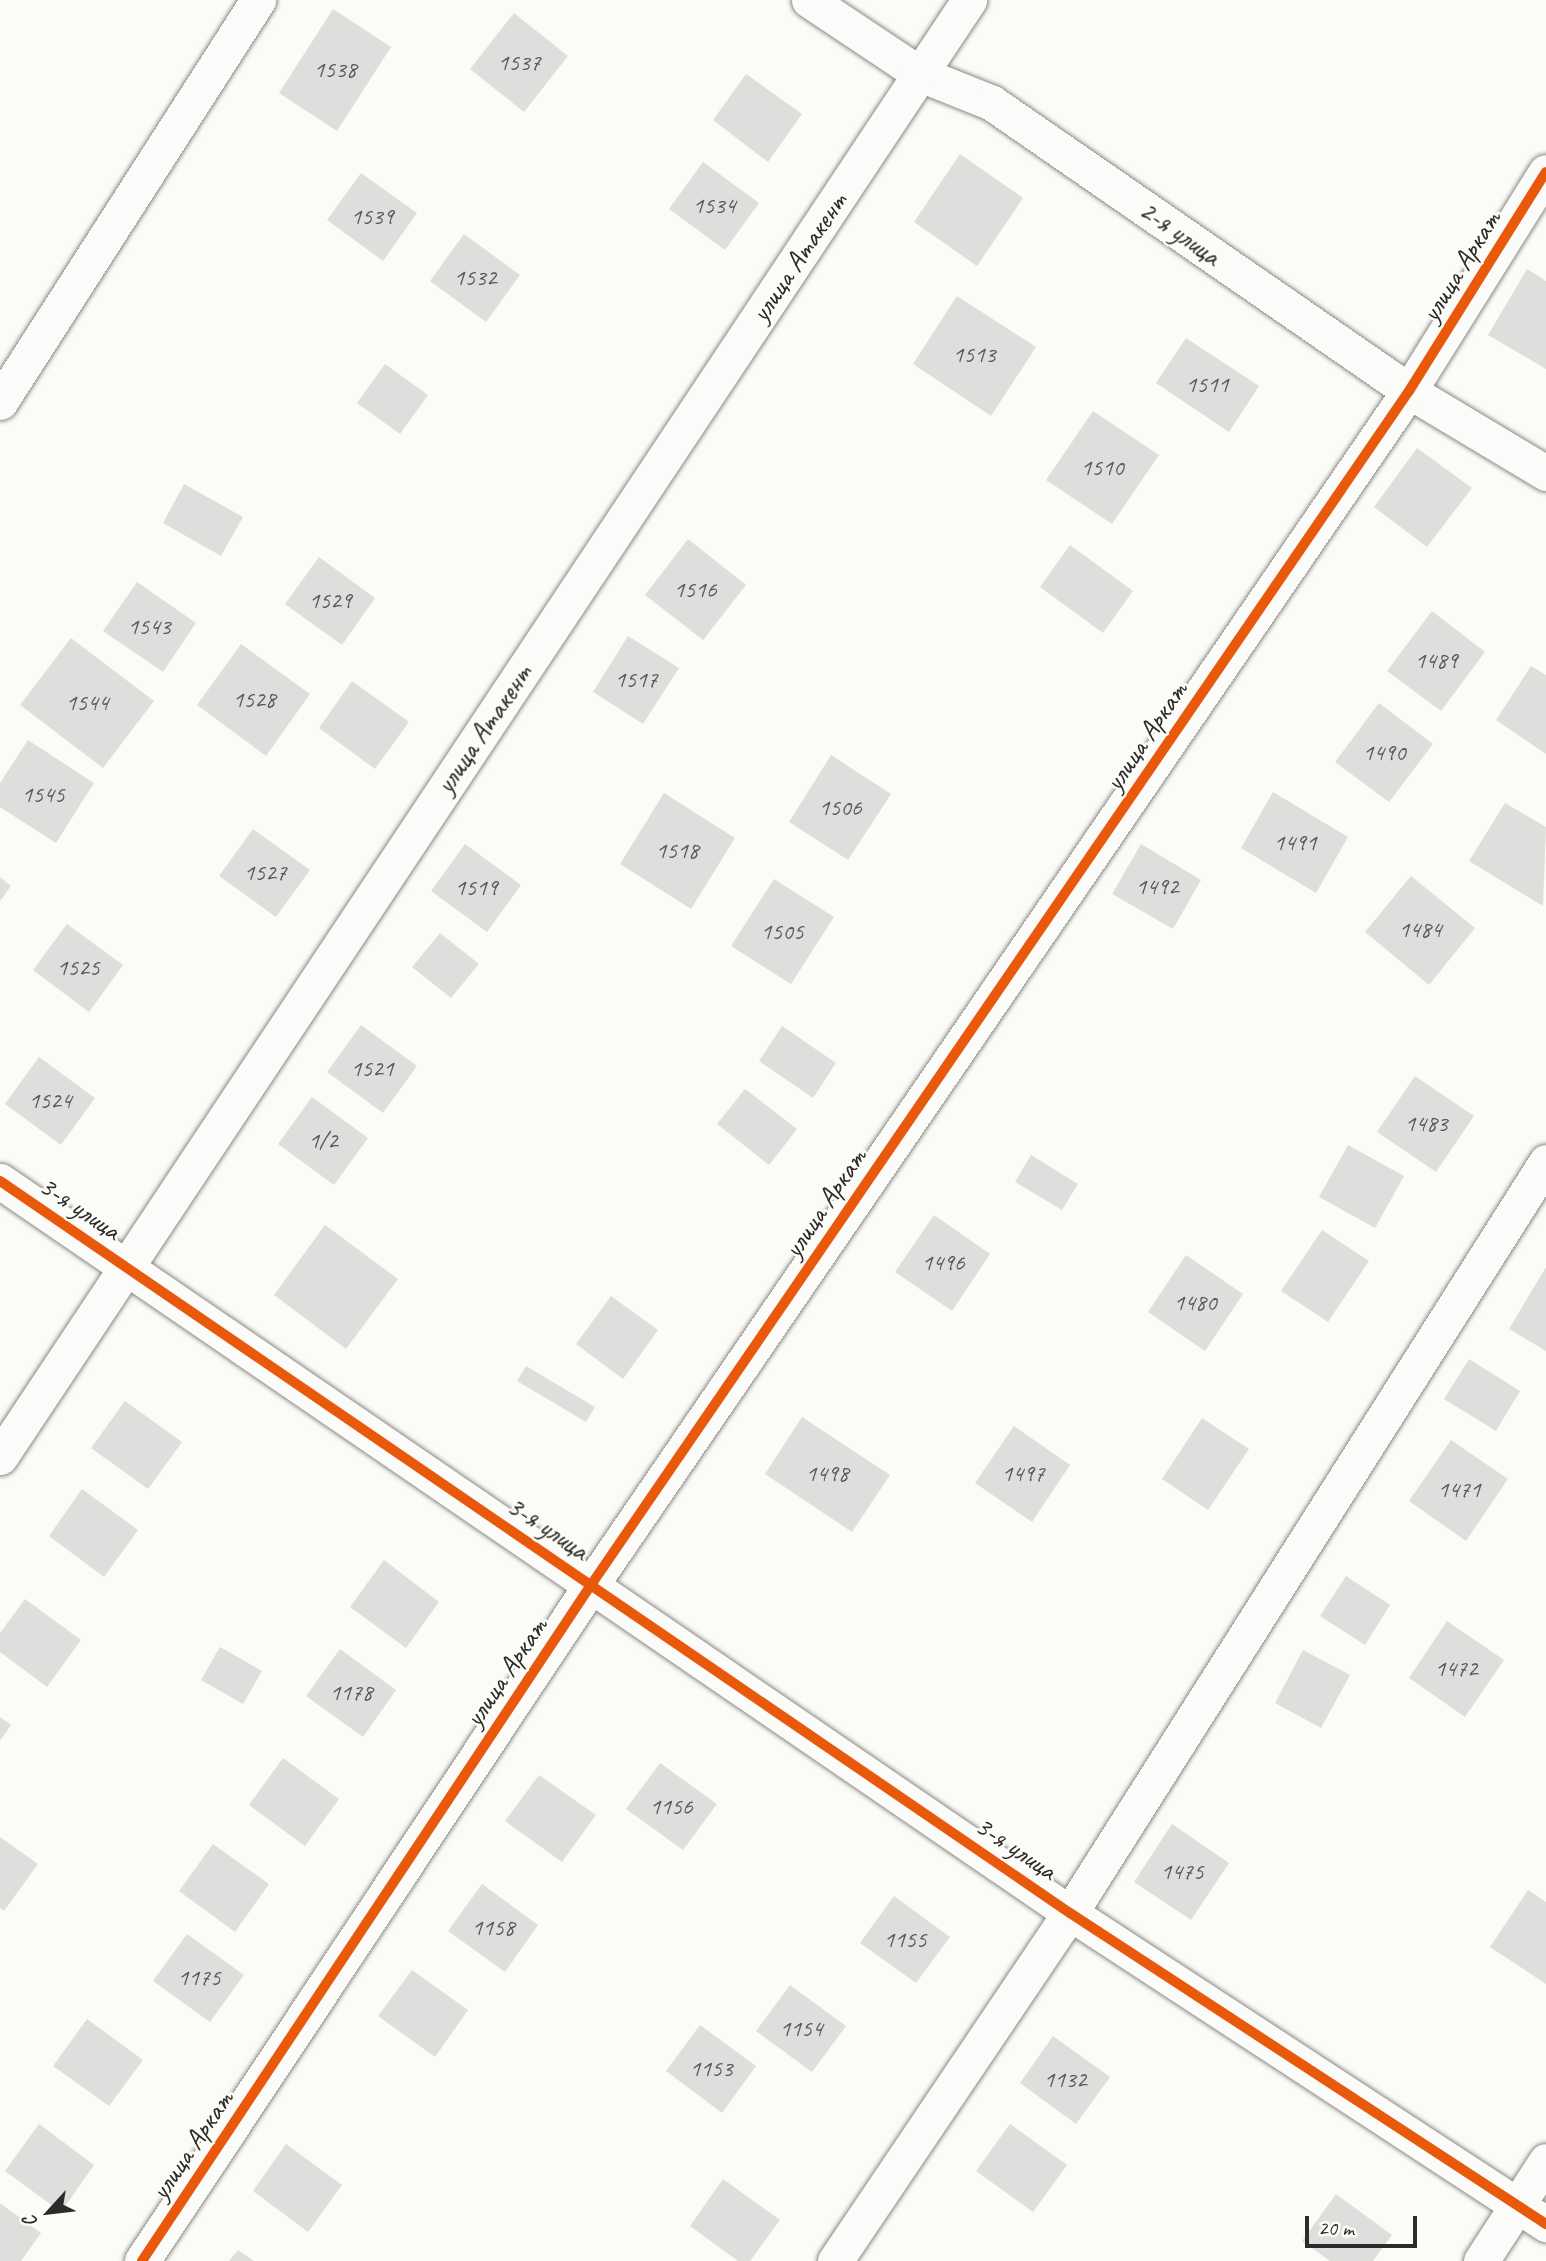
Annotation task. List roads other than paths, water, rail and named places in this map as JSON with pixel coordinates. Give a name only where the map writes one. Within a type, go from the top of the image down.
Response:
[{"type":"street","points":[[0,402],[258,0]]},
{"type":"street","name":"2-я улица","points":[[809,0],[920,74],[992,103],[1409,391],[1546,473]]},
{"type":"street","name":"улица Атакент","points":[[0,1457],[969,0]]},
{"type":"street","name":"улица Аркат","points":[[142,2261],[591,1585],[1409,391],[1546,172]]},
{"type":"street","points":[[835,2261],[1070,1913],[1546,1162]]},
{"type":"street","name":"3-я улица","points":[[0,1181],[1070,1913],[1546,2224]]},
{"type":"street","points":[[1481,2261],[1546,2161]]}]
